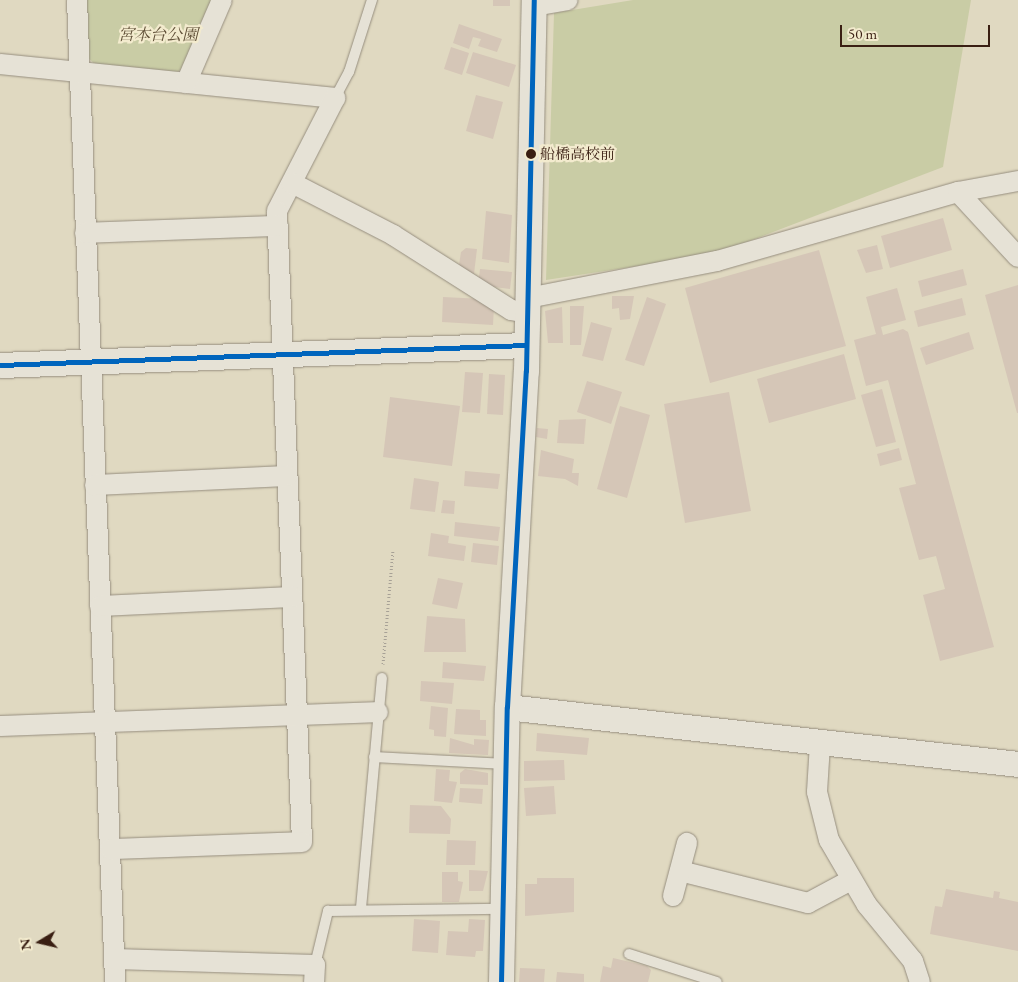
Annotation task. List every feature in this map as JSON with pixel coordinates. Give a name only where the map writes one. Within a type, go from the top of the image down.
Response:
[{"type":"street","points":[[77,0],[115,982]]},
{"type":"street","points":[[186,82],[222,0]]},
{"type":"street","points":[[501,982],[507,707],[528,305],[534,3],[567,0]]},
{"type":"street","points":[[0,64],[335,98],[277,211],[302,842],[110,849]]},
{"type":"street","points":[[292,184],[393,235],[511,310],[717,261],[958,192],[1018,181]]},
{"type":"street","points":[[958,192],[1018,257]]},
{"type":"street","points":[[86,233],[278,226]]},
{"type":"street","points":[[0,365],[284,356],[526,345]]},
{"type":"street","points":[[95,486],[287,476]]},
{"type":"street","points":[[100,606],[292,597]]},
{"type":"street","points":[[507,707],[820,744],[1018,764]]},
{"type":"street","points":[[0,726],[378,712]]},
{"type":"street","points":[[820,744],[820,815],[851,880],[913,961],[920,982]]},
{"type":"street","points":[[674,896],[687,843]]},
{"type":"street","points":[[680,870],[808,903],[851,880]]},
{"type":"street","points":[[114,959],[314,974]]},
{"type":"lane","points":[[335,98],[349,72],[372,0]]},
{"type":"lane","points":[[361,908],[382,678]]},
{"type":"lane","points":[[374,757],[506,764]]},
{"type":"lane","points":[[314,974],[328,911],[361,908],[503,909]]},
{"type":"lane","points":[[629,954],[717,982]]},
{"type":"path","points":[[382,678],[393,550]]},
{"type":"green space","name":"宮本台公園","points":[[86,0],[213,0],[184,68],[175,73],[96,65],[88,58]]},
{"type":"green space","points":[[633,0],[971,0],[943,167],[716,254],[546,280],[554,13]]},
{"type":"building","points":[[493,0],[510,0],[510,6],[493,6]]},
{"type":"building","points":[[459,24],[502,39],[497,52],[478,46],[481,39],[473,37],[469,49],[453,43]]},
{"type":"building","points":[[451,47],[469,53],[462,75],[444,69]]},
{"type":"building","points":[[473,52],[516,65],[509,87],[466,73]]},
{"type":"building","points":[[476,95],[503,102],[493,139],[466,131]]},
{"type":"building","points":[[486,211],[512,215],[509,263],[482,259]]},
{"type":"building","points":[[943,218],[952,250],[890,268],[881,236]]},
{"type":"building","points":[[877,245],[883,269],[866,273],[857,250]]},
{"type":"building","points":[[466,248],[477,249],[474,274],[458,271],[461,252]]},
{"type":"building","points":[[819,250],[846,346],[710,383],[685,288]]},
{"type":"building","points":[[480,269],[512,272],[510,289],[478,285]]},
{"type":"building","points":[[963,269],[967,285],[922,297],[918,281]]},
{"type":"building","points":[[1018,285],[1018,413],[1017,413],[985,295]]},
{"type":"building","points":[[897,288],[906,320],[881,327],[883,335],[903,329],[908,332],[994,647],[940,661],[923,595],[945,589],[936,556],[919,560],[899,488],[916,484],[888,380],[866,386],[854,340],[876,334],[866,297]]},
{"type":"building","points":[[612,296],[634,296],[630,319],[620,320],[619,308],[612,309]]},
{"type":"building","points":[[443,297],[482,299],[494,306],[493,325],[442,322]]},
{"type":"building","points":[[647,297],[666,304],[644,366],[625,360]]},
{"type":"building","points":[[962,298],[966,315],[918,327],[914,311]]},
{"type":"building","points":[[570,306],[584,306],[581,345],[570,345]]},
{"type":"building","points":[[562,307],[563,343],[548,343],[545,311]]},
{"type":"building","points":[[591,322],[612,328],[603,361],[582,356]]},
{"type":"building","points":[[969,332],[974,349],[926,365],[920,348]]},
{"type":"building","points":[[844,354],[856,399],[769,423],[757,379]]},
{"type":"building","points":[[465,372],[483,373],[480,413],[462,412]]},
{"type":"building","points":[[489,374],[505,375],[503,415],[487,414]]},
{"type":"building","points":[[587,381],[622,392],[611,424],[577,412]]},
{"type":"building","points":[[882,389],[896,442],[876,447],[861,395]]},
{"type":"building","points":[[729,392],[751,511],[685,523],[664,404]]},
{"type":"building","points":[[390,397],[460,406],[452,466],[383,457]]},
{"type":"building","points":[[620,406],[650,415],[627,498],[597,489]]},
{"type":"building","points":[[586,419],[584,444],[557,443],[559,420]]},
{"type":"building","points":[[537,428],[548,429],[547,439],[536,437]]},
{"type":"building","points":[[899,448],[902,460],[880,466],[877,454]]},
{"type":"building","points":[[541,450],[574,459],[572,473],[579,473],[578,486],[565,479],[538,476]]},
{"type":"building","points":[[465,471],[500,474],[498,489],[464,486]]},
{"type":"building","points":[[414,478],[439,482],[435,512],[410,509]]},
{"type":"building","points":[[443,500],[455,501],[454,514],[441,513]]},
{"type":"building","points":[[455,522],[500,527],[498,541],[454,536]]},
{"type":"building","points":[[431,533],[449,536],[448,543],[466,546],[464,561],[428,556]]},
{"type":"building","points":[[473,543],[499,546],[497,565],[471,562]]},
{"type":"building","points":[[438,578],[463,583],[457,609],[432,604]]},
{"type":"building","points":[[427,616],[465,619],[466,652],[424,652]]},
{"type":"building","points":[[443,662],[486,666],[484,681],[442,678]]},
{"type":"building","points":[[421,681],[454,683],[452,704],[420,701]]},
{"type":"building","points":[[431,706],[448,708],[446,737],[434,736],[434,730],[429,729]]},
{"type":"building","points":[[456,709],[480,710],[480,720],[486,720],[486,736],[454,734]]},
{"type":"building","points":[[537,733],[589,738],[587,755],[536,751]]},
{"type":"building","points":[[450,738],[474,745],[474,739],[489,740],[488,755],[449,753]]},
{"type":"building","points":[[564,760],[565,780],[524,781],[524,761]]},
{"type":"building","points":[[436,769],[450,770],[449,781],[457,782],[452,803],[434,801]]},
{"type":"building","points":[[465,769],[488,773],[488,785],[460,784],[460,773]]},
{"type":"building","points":[[554,786],[556,814],[526,816],[524,788]]},
{"type":"building","points":[[460,788],[483,789],[482,804],[459,802]]},
{"type":"building","points":[[410,805],[441,806],[451,819],[450,834],[409,833]]},
{"type":"building","points":[[447,840],[476,841],[475,865],[446,865]]},
{"type":"building","points":[[469,870],[488,871],[483,891],[469,891]]},
{"type":"building","points":[[442,872],[458,872],[458,881],[463,882],[459,902],[442,902]]},
{"type":"building","points":[[537,878],[574,878],[574,912],[525,916],[525,884],[537,884]]},
{"type":"building","points":[[946,889],[993,898],[994,891],[1000,892],[999,898],[1018,902],[1018,951],[930,934],[935,906],[942,907]]},
{"type":"building","points":[[414,919],[440,921],[438,953],[412,951]]},
{"type":"building","points":[[469,919],[485,920],[483,951],[476,951],[475,957],[446,955],[448,931],[468,932]]},
{"type":"building","points":[[613,958],[647,966],[651,970],[648,982],[600,982],[603,966],[611,968]]},
{"type":"building","points":[[520,968],[545,969],[544,982],[519,982]]},
{"type":"building","points":[[557,972],[584,974],[584,982],[556,982]]},
{"type":"transit line","points":[[501,982],[507,707],[526,371],[534,0]]},
{"type":"transit line","points":[[0,365],[526,345]]},
{"type":"place","name":"船橋高校前","points":[[531,154]]}]
